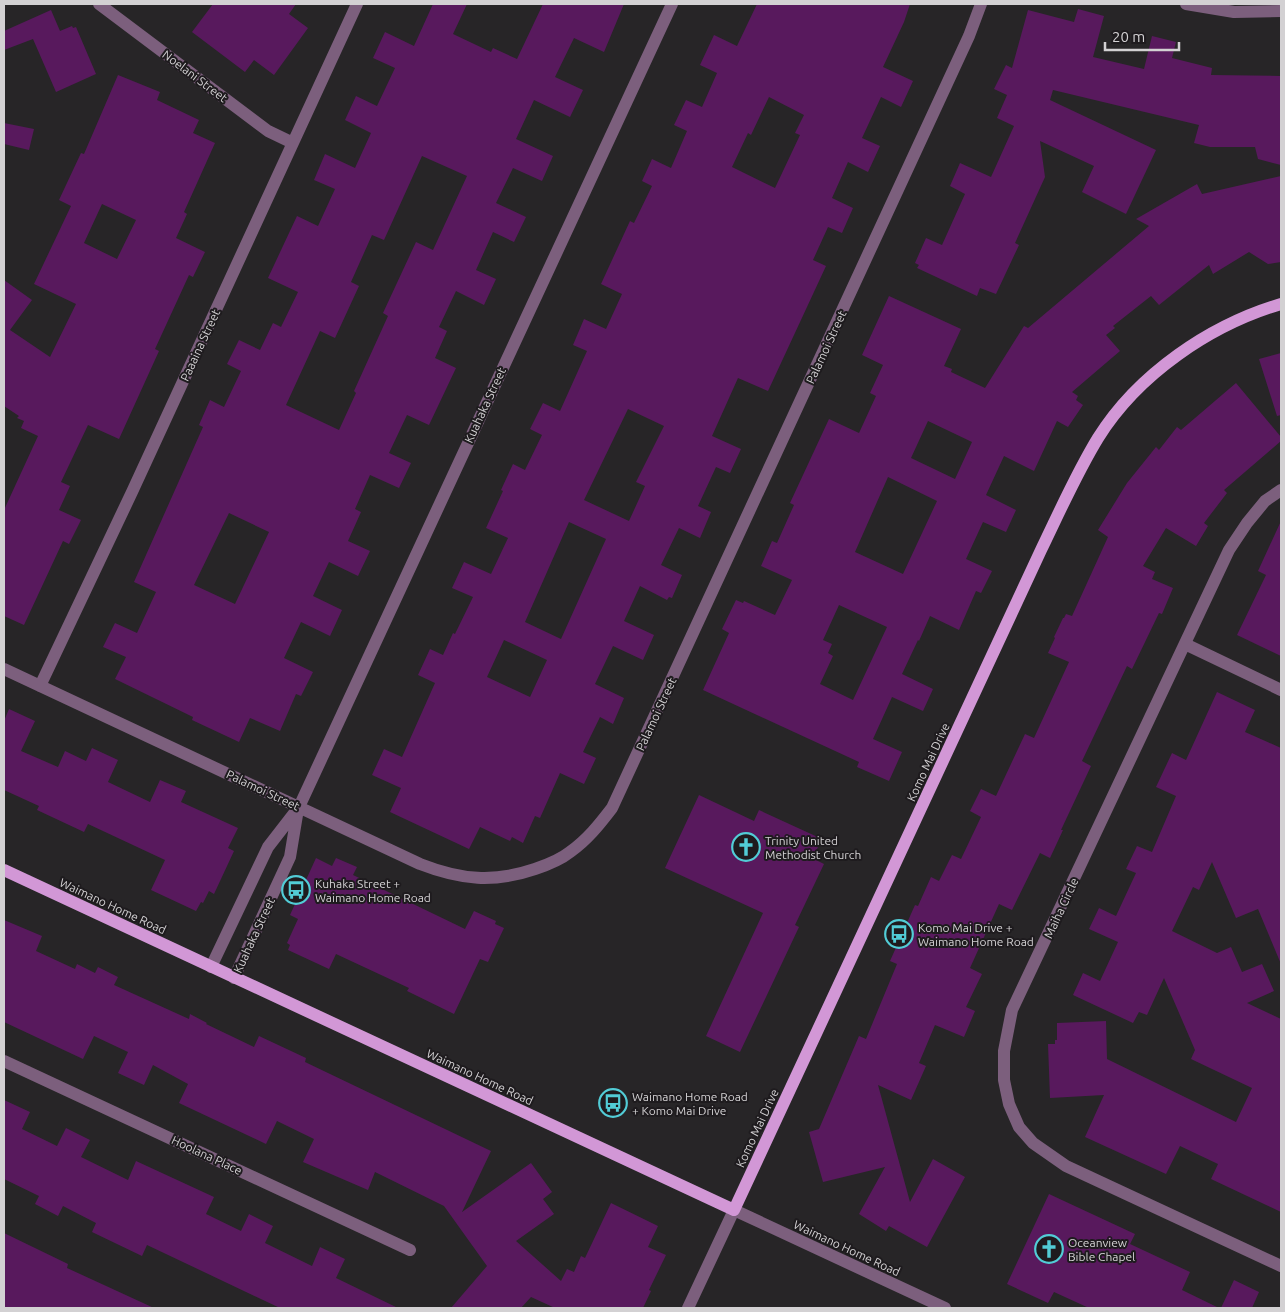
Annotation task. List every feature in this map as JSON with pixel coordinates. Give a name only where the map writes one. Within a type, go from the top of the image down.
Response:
[{"type":"main road","name":"Komo Mai Drive","points":[[734,1210],[1058,515],[1079,471],[1099,437],[1123,405],[1148,379],[1190,346],[1241,318],[1281,304]]},
{"type":"main road","name":"Waimano Home Road","points":[[4,870],[734,1210]]},
{"type":"street","name":"Noelani Street","points":[[99,4],[268,131],[293,143]]},
{"type":"street","name":"Paaaina Street","points":[[40,686],[357,4]]},
{"type":"street","name":"Kuahaka Street","points":[[211,967],[268,847],[298,807],[672,4]]},
{"type":"street","name":"Palamoi Street","points":[[4,669],[420,864],[443,873],[467,878],[488,879],[517,875],[544,866],[568,853],[596,829],[612,808],[969,36],[981,4]]},
{"type":"street","points":[[1186,4],[1234,12],[1281,11]]},
{"type":"street","name":"Maiha Circle","points":[[1281,490],[1265,501],[1229,550],[1012,1010],[1004,1051],[1004,1080],[1009,1104],[1019,1127],[1033,1143],[1066,1166],[1281,1266]]},
{"type":"street","points":[[1185,644],[1281,690]]},
{"type":"street","name":"Kuahaka Street","points":[[234,978],[290,857],[298,807]]},
{"type":"street","name":"Hoolana Place","points":[[4,1061],[410,1250]]},
{"type":"street","name":"Komo Mai Drive","points":[[688,1308],[734,1210]]},
{"type":"street","name":"Waimano Home Road","points":[[734,1210],[945,1308]]},
{"type":"building","points":[[213,4],[296,4],[289,14],[308,28],[274,75],[254,60],[245,72],[192,32]]},
{"type":"building","points":[[433,4],[467,4],[453,34],[491,52],[493,48],[517,59],[543,4],[624,4],[604,52],[574,38],[555,77],[583,90],[570,117],[534,100],[516,139],[553,156],[542,181],[513,168],[496,203],[526,217],[514,242],[493,232],[476,270],[496,279],[484,305],[456,291],[439,327],[447,331],[435,358],[456,368],[429,425],[407,415],[389,453],[411,463],[399,488],[370,475],[355,509],[361,512],[348,541],[370,551],[358,576],[329,562],[313,596],[342,610],[330,636],[301,622],[284,658],[313,672],[301,696],[296,694],[280,731],[250,718],[239,742],[192,720],[193,717],[115,679],[126,657],[103,647],[115,623],[137,633],[156,592],[134,582],[203,427],[199,425],[210,400],[224,407],[241,371],[227,364],[239,340],[260,350],[273,323],[281,327],[298,292],[268,278],[297,216],[318,226],[335,189],[314,180],[325,154],[355,168],[371,133],[345,120],[356,96],[377,106],[395,68],[373,58],[385,32],[414,46]],"holes":[[[422,156],[467,176],[433,250],[416,242],[383,313],[388,316],[354,391],[356,393],[339,430],[286,405],[320,331],[335,338],[359,286],[351,282],[372,235],[384,240]],[[229,513],[269,532],[235,604],[194,585]]]},
{"type":"building","points":[[757,4],[910,4],[904,22],[883,67],[913,81],[901,107],[881,97],[862,138],[880,146],[868,172],[848,162],[832,198],[853,208],[842,233],[828,227],[813,260],[826,266],[768,391],[738,378],[712,436],[741,449],[730,473],[716,467],[698,506],[711,512],[700,538],[679,528],[661,565],[682,575],[672,598],[669,597],[667,600],[640,586],[624,621],[654,635],[643,660],[613,646],[595,684],[624,698],[613,724],[600,717],[583,752],[596,758],[584,784],[560,773],[540,818],[535,816],[523,843],[512,837],[510,841],[480,827],[469,849],[390,812],[401,788],[372,775],[384,749],[402,757],[435,683],[418,675],[430,649],[443,655],[473,597],[452,588],[464,562],[491,574],[508,538],[486,528],[513,464],[525,470],[542,435],[530,429],[543,403],[560,411],[587,351],[573,345],[584,319],[606,329],[622,294],[601,284],[630,221],[634,223],[652,186],[642,181],[652,159],[671,168],[687,131],[674,125],[686,100],[702,107],[717,73],[700,65],[714,35],[737,46]],"holes":[[[769,97],[804,115],[795,133],[800,135],[775,188],[732,167],[748,133],[751,135]],[[628,409],[664,426],[636,482],[645,486],[629,521],[584,500]],[[569,522],[606,539],[561,639],[525,622]],[[504,640],[547,660],[530,697],[487,677]]]},
{"type":"building","points":[[1078,9],[1104,16],[1093,57],[1144,69],[1152,36],[1176,42],[1172,58],[1212,68],[1211,75],[1281,76],[1281,165],[1258,159],[1255,147],[1210,147],[1194,143],[1199,125],[1053,90],[1050,100],[1156,150],[1126,214],[1082,192],[1094,166],[1040,141],[1045,177],[1015,243],[1019,245],[996,294],[980,288],[977,296],[917,268],[919,265],[915,263],[926,238],[942,245],[965,194],[950,186],[960,163],[991,177],[1014,126],[997,118],[1007,95],[994,89],[1006,65],[1012,68],[1028,10],[1074,22]]},
{"type":"building","points":[[51,10],[60,31],[72,26],[73,28],[76,27],[96,74],[56,92],[33,39],[4,50],[4,31]]},
{"type":"building","points":[[118,75],[160,92],[157,100],[199,120],[193,133],[215,143],[184,212],[187,214],[176,238],[205,252],[193,277],[189,275],[155,349],[159,351],[119,439],[88,425],[61,482],[70,486],[59,510],[81,520],[69,544],[63,541],[24,625],[4,616],[4,510],[38,436],[21,428],[24,421],[17,418],[19,416],[4,406],[4,280],[32,300],[10,330],[50,357],[76,304],[34,284],[71,206],[59,200],[81,153],[84,154]],"holes":[[[102,204],[136,220],[117,259],[84,243]]]},
{"type":"building","points":[[4,123],[34,129],[29,150],[4,144]]},
{"type":"building","points":[[1281,176],[1281,262],[1268,264],[1249,252],[1213,274],[1209,265],[1159,305],[1151,296],[1113,326],[1115,328],[1106,335],[1120,351],[1072,392],[1078,396],[1076,400],[1083,405],[1068,427],[1057,421],[1034,471],[1004,456],[986,495],[1016,510],[1006,532],[983,522],[966,559],[992,571],[981,593],[976,591],[959,630],[930,616],[902,674],[933,689],[923,711],[892,697],[873,739],[902,752],[889,781],[857,767],[859,762],[703,690],[729,633],[722,629],[736,600],[743,603],[744,601],[775,615],[792,580],[761,566],[772,541],[777,543],[794,505],[790,503],[829,419],[859,433],[876,396],[870,393],[883,365],[862,355],[889,296],[961,329],[944,366],[952,369],[951,372],[985,388],[1024,326],[1028,328],[1149,226],[1136,219],[1197,184],[1202,194]],"holes":[[[928,421],[972,442],[955,479],[911,458]],[[888,477],[937,501],[903,574],[855,552]],[[839,605],[887,627],[853,700],[820,684],[833,656],[828,653],[832,644],[823,640]]]},
{"type":"building","points":[[1281,353],[1281,415],[1277,416],[1259,359]]},
{"type":"building","points":[[1236,383],[1281,437],[1281,441],[1224,490],[1227,493],[1204,523],[1208,526],[1196,546],[1166,528],[1143,566],[1155,572],[1152,579],[1173,588],[1162,614],[1159,613],[1132,669],[1127,666],[1082,761],[1091,766],[1050,858],[1040,853],[1012,910],[999,904],[970,968],[982,974],[966,1007],[975,1011],[964,1037],[935,1025],[919,1063],[926,1066],[911,1100],[878,1085],[910,1202],[933,1159],[965,1177],[927,1247],[889,1226],[886,1231],[859,1214],[885,1167],[823,1182],[809,1132],[819,1129],[859,1036],[866,1039],[897,964],[890,961],[915,905],[918,906],[931,877],[939,881],[952,855],[961,859],[981,817],[970,811],[981,789],[996,796],[1025,734],[1034,738],[1069,662],[1048,653],[1063,618],[1066,614],[1072,616],[1108,537],[1098,530],[1127,483],[1156,447],[1159,450],[1177,427],[1181,430]]},
{"type":"building","points":[[1281,521],[1281,656],[1237,635],[1266,575],[1258,571]]},
{"type":"building","points":[[1217,692],[1255,710],[1245,732],[1281,748],[1281,964],[1258,909],[1236,918],[1212,862],[1199,890],[1193,887],[1172,931],[1217,953],[1231,947],[1242,972],[1262,964],[1274,991],[1247,1003],[1281,1019],[1281,1212],[1211,1179],[1218,1164],[1180,1146],[1166,1174],[1085,1137],[1104,1095],[1050,1098],[1048,1044],[1055,1044],[1055,1040],[1057,1040],[1057,1023],[1106,1021],[1107,1059],[1236,1122],[1252,1088],[1191,1059],[1195,1050],[1164,978],[1147,1015],[1139,1012],[1133,1023],[1073,995],[1083,973],[1100,981],[1118,942],[1089,929],[1099,908],[1116,916],[1136,873],[1126,869],[1137,846],[1152,852],[1176,796],[1156,787],[1172,753],[1186,760]]},
{"type":"building","points":[[9,709],[35,721],[21,751],[58,767],[65,751],[86,761],[92,748],[118,760],[108,782],[150,802],[160,780],[186,791],[181,802],[238,828],[228,848],[234,851],[214,894],[209,891],[203,903],[201,902],[196,911],[151,890],[165,860],[88,824],[84,832],[37,810],[39,806],[4,790],[4,721]]},
{"type":"building","name":"Trinity United Methodist Church","points":[[699,795],[754,821],[759,810],[822,839],[814,855],[817,856],[816,860],[824,864],[795,925],[799,927],[740,1052],[706,1036],[763,913],[665,868]]},
{"type":"building","points":[[316,858],[332,866],[336,858],[357,867],[353,875],[465,929],[474,911],[496,921],[495,924],[504,928],[488,962],[480,959],[454,1014],[407,991],[409,988],[336,954],[329,969],[288,950],[290,945],[287,943],[298,919],[290,915]]},
{"type":"building","points":[[4,920],[42,936],[36,951],[75,969],[77,964],[95,973],[98,967],[118,977],[114,985],[189,1019],[190,1014],[206,1024],[254,1047],[259,1036],[306,1058],[305,1062],[491,1151],[462,1212],[531,1163],[552,1192],[543,1199],[554,1214],[516,1241],[561,1281],[567,1269],[574,1272],[581,1256],[585,1258],[611,1203],[658,1226],[648,1247],[666,1255],[649,1290],[651,1291],[643,1308],[555,1308],[531,1297],[521,1308],[451,1308],[487,1266],[444,1206],[375,1172],[368,1190],[303,1162],[314,1139],[277,1121],[266,1144],[179,1103],[188,1084],[153,1065],[144,1085],[118,1073],[128,1052],[94,1036],[83,1059],[4,1022]]},
{"type":"building","points":[[4,1100],[30,1112],[22,1129],[57,1146],[66,1128],[90,1140],[81,1157],[128,1180],[136,1161],[214,1197],[206,1214],[241,1231],[249,1214],[273,1226],[265,1243],[312,1266],[320,1247],[345,1259],[336,1278],[398,1308],[280,1308],[147,1245],[142,1256],[92,1232],[96,1223],[63,1206],[58,1216],[35,1204],[39,1196],[4,1179]]},
{"type":"building","points":[[1049,1194],[1135,1234],[1130,1244],[1190,1272],[1182,1290],[1219,1308],[1089,1308],[1054,1292],[1048,1303],[1007,1284]]},
{"type":"building","points":[[4,1233],[68,1264],[67,1268],[154,1308],[4,1308]]},
{"type":"building","points":[[1234,1280],[1259,1292],[1252,1308],[1221,1308]]},
{"type":"place","name":"Trinity United Methodist Church","points":[[746,847]]},
{"type":"place","name":"Kuhaka Street + Waimano Home Road","points":[[296,890]]},
{"type":"place","name":"Komo Mai Drive + Waimano Home Road","points":[[899,934]]},
{"type":"place","name":"Waimano Home Road + Komo Mai Drive","points":[[613,1103]]},
{"type":"place","name":"Oceanview Bible Chapel","points":[[1049,1249]]}]
